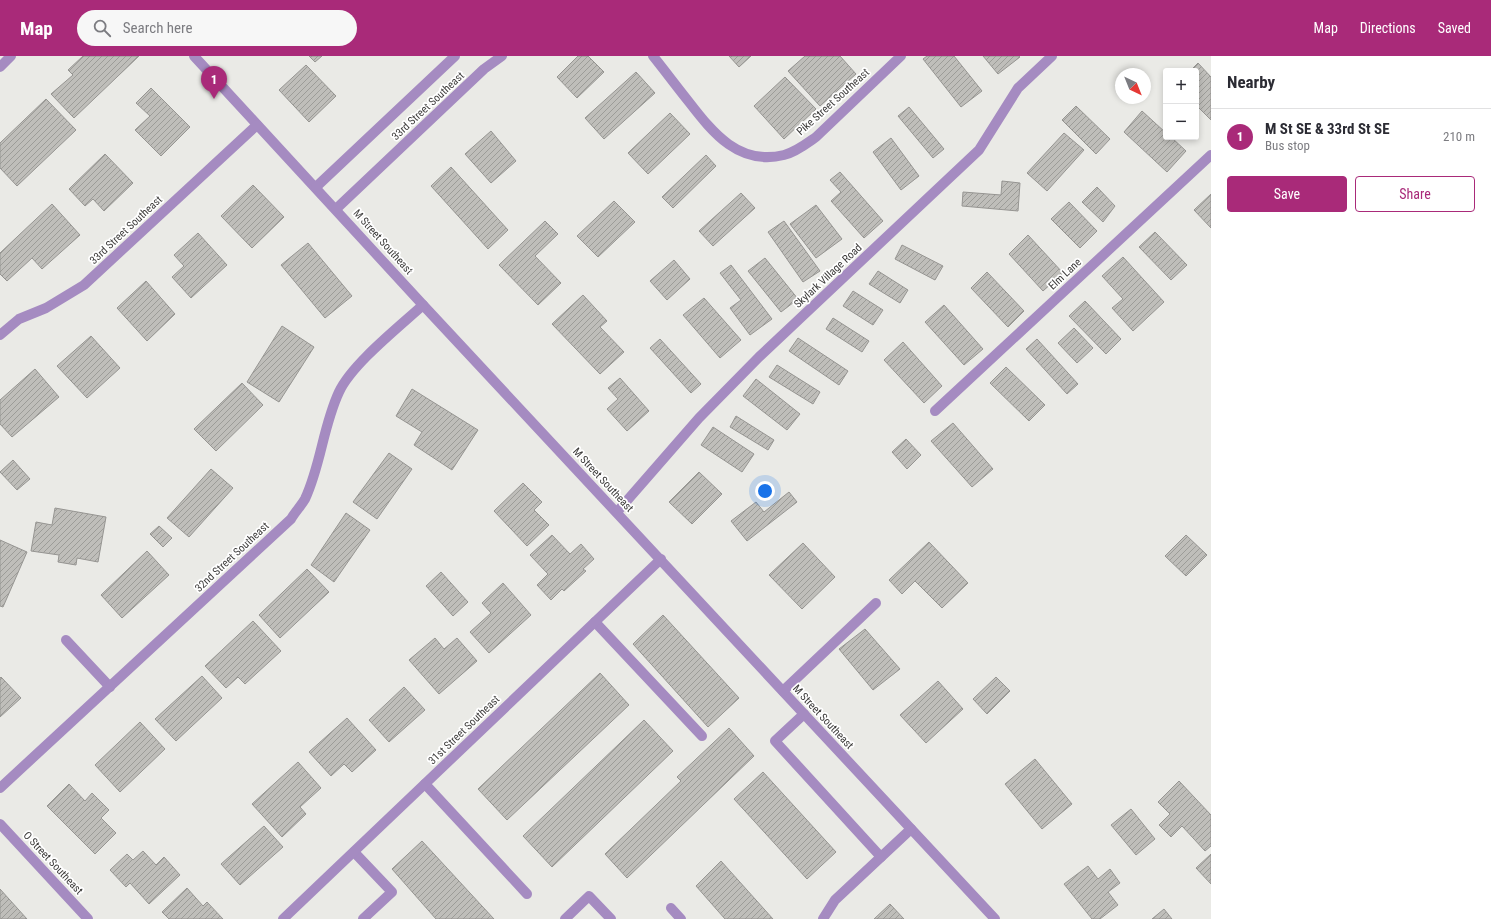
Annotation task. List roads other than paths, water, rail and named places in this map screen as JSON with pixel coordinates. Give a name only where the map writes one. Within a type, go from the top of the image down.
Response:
[{"type":"street","points":[[0,67],[12,56]]},
{"type":"street","name":"M Street Southeast","points":[[194,56],[316,187],[422,305],[617,512],[995,919]]},
{"type":"street","name":"33rd Street Southeast","points":[[316,187],[455,56]]},
{"type":"street","name":"33rd Street Southeast","points":[[336,209],[484,69],[502,56]]},
{"type":"street","name":"Pike Street Southeast","points":[[653,56],[712,132],[738,150],[752,155],[767,157],[785,154],[801,147],[816,137],[900,56]]},
{"type":"street","name":"Skylark Village Road","points":[[617,512],[699,418],[759,357],[979,150],[1018,88],[1052,56]]},
{"type":"street","name":"33rd Street Southeast","points":[[0,335],[19,319],[46,308],[84,285],[257,125]]},
{"type":"street","name":"Elm Lane","points":[[935,411],[1211,155]]},
{"type":"street","name":"32nd Street Southeast","points":[[0,788],[291,519],[304,500],[313,477],[328,420],[340,391],[353,370],[422,305]]},
{"type":"street","name":"31st Street Southeast","points":[[283,919],[660,559]]},
{"type":"street","points":[[783,691],[876,603]]},
{"type":"street","points":[[595,622],[702,736]]},
{"type":"street","points":[[66,640],[110,687]]},
{"type":"street","points":[[804,714],[775,741],[882,857]]},
{"type":"street","points":[[425,784],[527,894]]},
{"type":"street","name":"O Street Southeast","points":[[0,824],[88,919]]},
{"type":"street","points":[[823,919],[835,900],[911,830]]},
{"type":"street","points":[[354,852],[392,892],[363,919]]},
{"type":"street","points":[[565,919],[589,896],[611,919]]},
{"type":"street","points":[[671,908],[681,919]]},
{"type":"place","name":"M St SE & 33rd St SE","points":[[214,99]]}]
